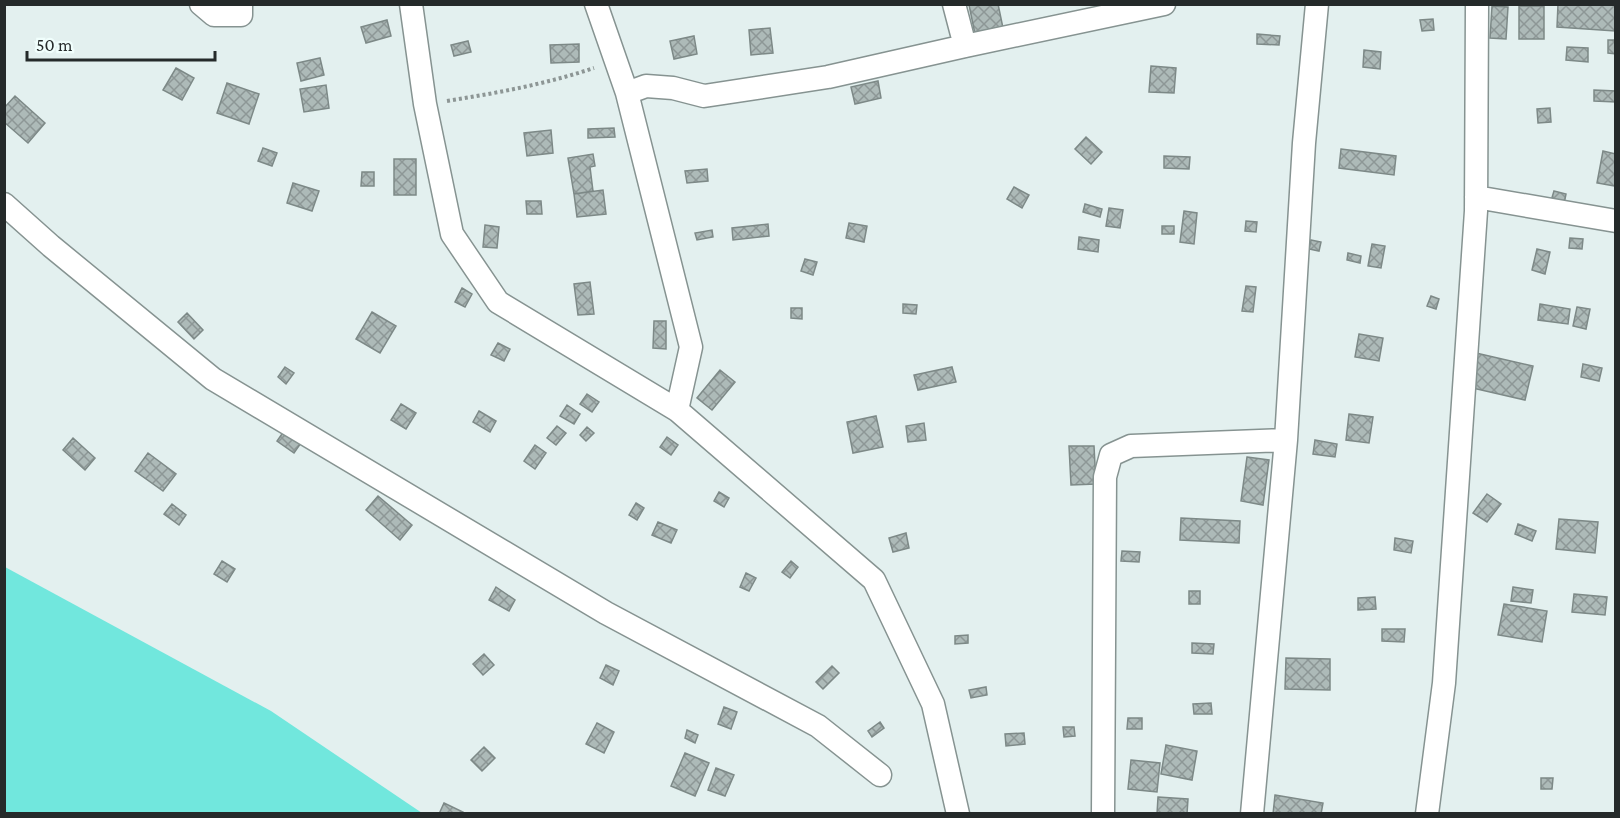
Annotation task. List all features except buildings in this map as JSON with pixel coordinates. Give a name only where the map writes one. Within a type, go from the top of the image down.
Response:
[{"type":"street","points":[[201,4],[214,15],[241,15],[241,4]]},
{"type":"street","points":[[411,4],[425,104],[452,234],[498,302],[677,410],[874,580],[933,704],[958,813]]},
{"type":"street","points":[[596,4],[627,93],[691,347],[677,410]]},
{"type":"street","points":[[954,4],[964,46]]},
{"type":"street","points":[[627,93],[646,86],[673,88],[705,96],[828,77],[1164,4]]},
{"type":"street","points":[[1252,813],[1286,440],[1304,143],[1317,4]]},
{"type":"street","points":[[1427,813],[1444,683],[1476,197],[1477,4]]},
{"type":"street","points":[[1476,197],[1616,221]]},
{"type":"street","points":[[4,204],[51,246],[213,379],[606,613],[818,726],[880,775]]},
{"type":"street","points":[[1103,813],[1105,477],[1111,455],[1131,446],[1286,440]]},
{"type":"path","points":[[425,104],[507,91],[565,78],[615,61]]},
{"type":"shaded area","points":[[5,567],[271,711],[422,813],[5,813]]}]
